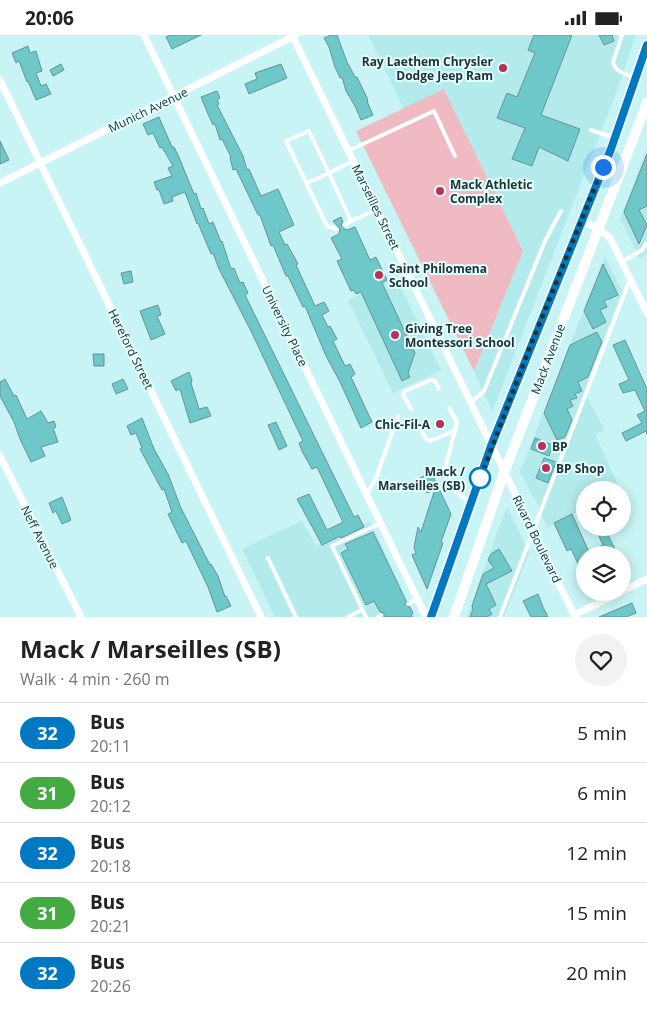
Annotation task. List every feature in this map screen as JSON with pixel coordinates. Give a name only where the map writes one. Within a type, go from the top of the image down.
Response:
[{"type":"main road","name":"Mack Avenue","points":[[431,617],[491,446],[615,138],[647,44]]},
{"type":"main road","name":"Mack Avenue","points":[[454,617],[504,473],[600,229],[647,103]]},
{"type":"street","name":"University Place","points":[[144,35],[426,617]]},
{"type":"street","name":"Munich Avenue","points":[[0,183],[294,36]]},
{"type":"street","name":"Marseilles Street","points":[[294,36],[498,461]]},
{"type":"street","name":"Hereford Street","points":[[0,80],[261,617]]},
{"type":"street","points":[[581,220],[600,229],[610,238],[647,313]]},
{"type":"street","name":"Neff Avenue","points":[[0,456],[81,617]]},
{"type":"street","name":"Rivard Boulevard","points":[[498,461],[574,616]]},
{"type":"street","points":[[631,587],[647,579]]},
{"type":"street","points":[[574,616],[603,601]]},
{"type":"lane","points":[[622,35],[614,67],[635,78]]},
{"type":"lane","points":[[348,151],[434,111],[455,156]]},
{"type":"lane","points":[[591,130],[615,138]]},
{"type":"lane","points":[[336,229],[327,226],[286,141],[309,131],[351,221]]},
{"type":"lane","points":[[307,183],[353,161]]},
{"type":"lane","points":[[345,225],[377,210]]},
{"type":"lane","points":[[470,403],[484,391],[545,241],[561,211]]},
{"type":"lane","points":[[622,262],[642,251],[647,243]]},
{"type":"lane","points":[[500,617],[630,279]]},
{"type":"lane","points":[[411,409],[404,394],[405,391],[430,380],[435,381],[439,389]]},
{"type":"lane","points":[[449,408],[457,422],[445,469],[453,490],[471,503]]},
{"type":"lane","points":[[367,494],[376,478],[398,417]]},
{"type":"lane","points":[[421,430],[426,439],[430,441],[456,430]]},
{"type":"lane","points":[[365,616],[332,547],[381,523]]},
{"type":"lane","points":[[268,559],[296,617]]},
{"type":"lane","points":[[408,603],[418,599]]},
{"type":"lane","points":[[348,617],[362,609]]},
{"type":"shaded area","points":[[368,35],[636,35],[618,88],[492,412],[474,371],[523,251],[445,90],[404,109]]},
{"type":"shaded area","name":"Mack Athletic Complex","points":[[444,89],[523,251],[474,371],[356,131]]},
{"type":"shaded area","points":[[647,148],[647,254],[640,258],[620,219]]},
{"type":"shaded area","points":[[605,256],[622,291],[584,392],[605,430],[595,434],[616,481],[576,481],[576,513],[547,528],[539,507],[520,472]]},
{"type":"shaded area","name":"Giving Tree Montessori School","points":[[396,277],[441,370],[393,393],[348,300]]},
{"type":"shaded area","points":[[508,508],[529,553],[504,617],[467,617],[505,511]]},
{"type":"shaded area","points":[[302,521],[316,546],[370,521],[415,617],[275,617],[242,549]]},
{"type":"building","points":[[170,35],[201,35],[172,49],[166,37]]},
{"type":"building","points":[[337,35],[347,62],[355,77],[357,77],[373,115],[361,120],[346,91],[342,77],[340,78],[335,67],[324,38]]},
{"type":"building","points":[[534,35],[572,35],[541,115],[580,129],[568,161],[539,147],[532,166],[512,159],[525,128],[497,118],[507,93],[517,97],[535,53],[528,50]]},
{"type":"building","points":[[599,35],[612,35],[614,41],[604,45]]},
{"type":"building","points":[[28,46],[30,53],[36,51],[42,71],[36,73],[41,86],[46,84],[51,94],[36,100],[19,61],[16,63],[12,53]]},
{"type":"building","points":[[61,64],[64,70],[53,76],[50,70]]},
{"type":"building","points":[[281,64],[287,78],[249,94],[245,84],[257,79],[255,73]]},
{"type":"building","points":[[217,91],[220,98],[217,100],[219,104],[217,105],[261,196],[278,189],[294,225],[279,232],[298,264],[296,265],[315,306],[324,302],[329,311],[322,315],[337,339],[333,341],[345,366],[350,364],[355,374],[351,377],[372,422],[361,428],[326,356],[305,306],[303,307],[288,276],[286,276],[273,245],[271,246],[260,215],[258,215],[236,169],[233,170],[231,157],[222,139],[220,140],[215,124],[213,125],[208,114],[201,97]]},
{"type":"building","points":[[159,117],[172,147],[174,147],[178,155],[194,194],[196,193],[201,209],[203,208],[209,224],[213,222],[222,241],[231,269],[234,268],[240,283],[243,282],[248,293],[245,295],[354,517],[358,515],[364,527],[341,538],[340,536],[322,545],[297,499],[309,494],[327,530],[343,522],[317,467],[312,469],[303,453],[299,443],[303,441],[213,253],[211,254],[185,192],[172,197],[173,201],[164,204],[159,190],[157,190],[154,182],[172,176],[168,168],[173,166],[162,147],[160,148],[153,133],[148,135],[143,124]]},
{"type":"building","points":[[0,141],[9,160],[0,164]]},
{"type":"building","points":[[647,154],[647,206],[639,210],[647,225],[639,244],[624,212]]},
{"type":"building","points":[[341,217],[343,228],[347,230],[355,227],[370,260],[376,257],[387,280],[382,283],[415,353],[408,373],[410,377],[402,381],[361,292],[356,294],[354,290],[351,291],[337,261],[342,259],[331,238],[339,234],[340,229],[333,221]]},
{"type":"building","points":[[603,264],[618,295],[604,301],[607,307],[600,310],[606,322],[593,329],[584,311]]},
{"type":"building","points":[[131,271],[133,282],[124,284],[121,273]]},
{"type":"building","points":[[158,305],[161,315],[157,316],[165,334],[151,340],[140,311]]},
{"type":"building","points":[[597,332],[602,342],[588,377],[578,382],[582,391],[575,394],[577,398],[570,400],[573,406],[567,409],[572,420],[565,437],[557,440],[544,413],[570,345]]},
{"type":"building","points":[[625,340],[647,389],[647,434],[646,431],[626,441],[622,433],[642,423],[637,415],[645,411],[635,390],[623,393],[619,384],[629,380],[613,345]]},
{"type":"building","points":[[93,354],[104,354],[104,366],[94,366]]},
{"type":"building","points":[[189,372],[199,409],[207,407],[211,416],[190,423],[180,389],[176,391],[171,381]]},
{"type":"building","points":[[5,379],[14,396],[16,395],[27,419],[41,411],[48,423],[54,421],[56,427],[53,428],[58,442],[41,447],[45,456],[31,462],[14,422],[0,396],[0,382]]},
{"type":"building","points":[[123,379],[128,389],[116,394],[112,384]]},
{"type":"building","points":[[142,418],[154,449],[168,474],[181,508],[210,565],[218,576],[225,597],[231,606],[217,612],[208,587],[186,541],[182,543],[168,514],[172,512],[164,489],[162,490],[140,449],[142,448],[136,433],[131,435],[127,426]]},
{"type":"building","points":[[276,422],[287,446],[279,450],[268,425]]},
{"type":"building","points":[[535,438],[553,445],[549,456],[531,449]]},
{"type":"building","points":[[544,458],[556,462],[548,483],[536,478]]},
{"type":"building","points":[[431,472],[451,514],[427,589],[412,555],[416,553],[414,547],[418,527],[421,532],[435,489],[427,493],[420,478]]},
{"type":"building","points":[[62,497],[71,520],[62,524],[56,511],[53,513],[49,503]]},
{"type":"building","points":[[572,514],[576,523],[576,536],[582,536],[586,546],[576,546],[576,559],[571,549],[567,551],[554,523]]},
{"type":"building","points":[[373,532],[406,601],[405,605],[410,607],[413,613],[412,617],[384,617],[384,613],[380,612],[374,601],[366,605],[341,553],[348,549],[345,544]]},
{"type":"building","points":[[599,536],[608,536],[614,546],[601,546],[603,545]]},
{"type":"building","points":[[499,549],[512,571],[486,584],[496,605],[489,609],[492,614],[487,617],[470,617],[483,574],[494,568],[488,560],[491,554]]},
{"type":"building","points":[[538,594],[548,617],[531,617],[523,601]]},
{"type":"building","points":[[632,603],[636,613],[626,617],[599,617]]},
{"type":"bus line","name":"32","points":[[431,617],[491,446],[611,149],[647,45]]},
{"type":"place","name":"Ray Laethem Chrysler Dodge Jeep Ram","points":[[503,68]]},
{"type":"place","name":"Mack Athletic Complex","points":[[440,191]]},
{"type":"place","name":"Saint Philomena School","points":[[379,275]]},
{"type":"place","name":"Giving Tree Montessori School","points":[[395,335]]},
{"type":"place","name":"Chic-Fil-A","points":[[440,424]]},
{"type":"place","name":"BP","points":[[542,446]]},
{"type":"place","name":"BP Shop","points":[[546,468]]},
{"type":"place","name":"Mack / Marseilles (SB)","points":[[480,478]]},
{"type":"route","points":[[480,478],[479,481],[530,347],[603,167]]}]
